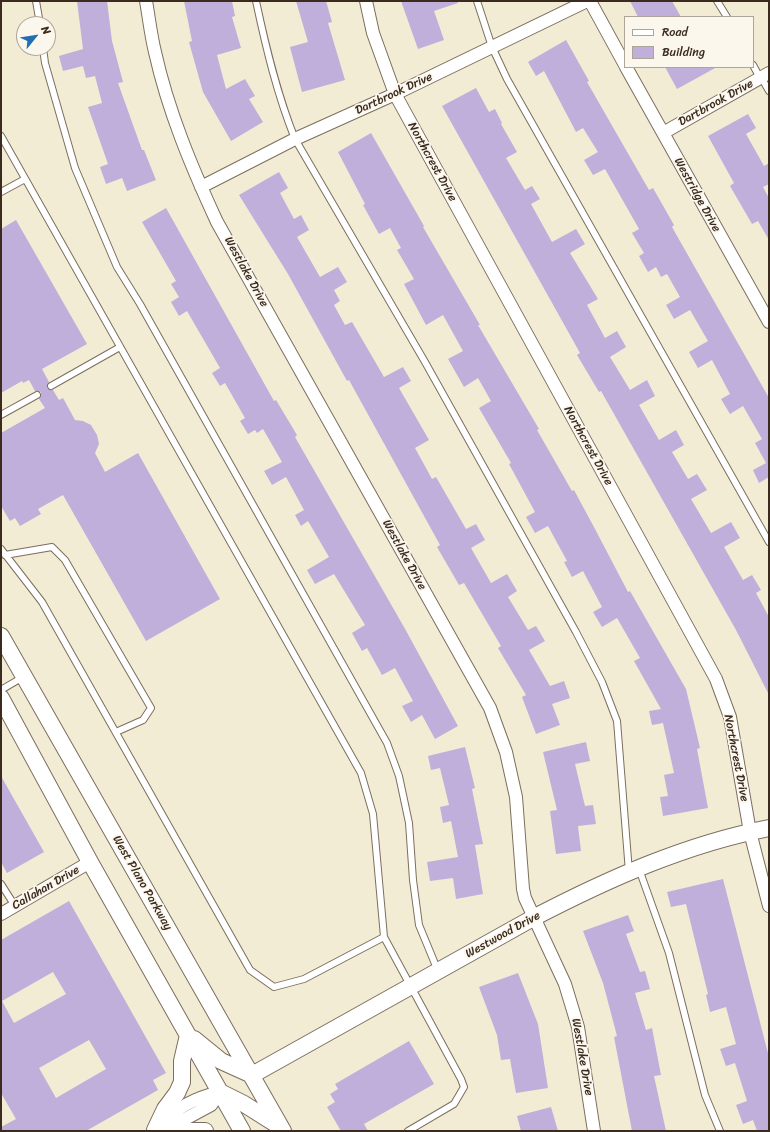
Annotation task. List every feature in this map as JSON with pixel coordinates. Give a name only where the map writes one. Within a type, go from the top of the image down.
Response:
[{"type":"main road","name":"West Plano Parkway","points":[[1,636],[282,1129]]},
{"type":"main road","points":[[1,698],[90,862],[241,1129]]},
{"type":"main road","name":"Westwood Drive","points":[[252,1075],[533,918],[580,894],[634,870],[696,846],[769,828]]},
{"type":"main road","points":[[188,1035],[230,1066],[252,1075],[244,1104],[241,1129]]},
{"type":"main road","points":[[157,1131],[165,1108],[177,1093],[182,1082],[182,1061],[188,1035]]},
{"type":"main road","points":[[220,1092],[230,1066],[234,1044]]},
{"type":"main road","points":[[220,1092],[244,1104],[282,1129]]},
{"type":"main road","points":[[186,1131],[205,1131]]},
{"type":"street","name":"Westlake Drive","points":[[146,1],[155,52],[175,122],[200,187],[217,222],[490,708],[506,752],[516,797],[522,888],[533,918],[565,984],[578,1027],[594,1131]]},
{"type":"street","name":"Northcrest Drive","points":[[366,1],[373,33],[395,94],[716,679],[730,717],[750,832],[769,906]]},
{"type":"street","name":"Dartbrook Drive","points":[[200,187],[296,139],[395,94],[587,1]]},
{"type":"street","name":"Westridge Drive","points":[[590,1],[624,62]]},
{"type":"street","name":"Westridge Drive","points":[[627,68],[769,322]]},
{"type":"street","name":"Dartbrook Drive","points":[[663,133],[763,76]]},
{"type":"street","name":"Callahan Drive","points":[[1,914],[90,862]]},
{"type":"street","points":[[157,1131],[175,1112],[206,1095],[220,1092]]},
{"type":"lane","points":[[36,1],[39,16]]},
{"type":"lane","points":[[256,1],[270,64],[283,108],[296,139],[429,369],[572,625],[602,682],[617,721],[634,870],[670,953],[705,1095],[720,1131]]},
{"type":"lane","points":[[477,1],[492,47],[521,104],[769,542]]},
{"type":"lane","points":[[718,1],[726,16]]},
{"type":"lane","points":[[44,56],[75,168],[117,267],[140,304],[386,743],[399,776],[409,823],[413,880],[419,925],[431,958],[438,971]]},
{"type":"lane","points":[[754,66],[763,76],[769,91]]},
{"type":"lane","points":[[1,136],[3,144],[25,179],[361,773],[373,814],[384,937],[410,987],[462,1079],[464,1087],[454,1104],[408,1131]]},
{"type":"lane","points":[[1,192],[25,179]]},
{"type":"lane","points":[[51,386],[120,347]]},
{"type":"lane","points":[[1,415],[37,395]]},
{"type":"lane","points":[[5,555],[52,547],[65,560],[151,708],[143,720],[116,732]]},
{"type":"lane","points":[[1,550],[42,602],[250,970],[274,987],[304,979],[384,937]]},
{"type":"lane","points":[[1,690],[24,676]]},
{"type":"lane","points":[[1,884],[15,906]]},
{"type":"building","points":[[77,1],[107,1],[112,41],[123,82],[118,83],[142,150],[144,150],[156,180],[127,191],[122,178],[106,184],[100,167],[108,164],[88,107],[102,103],[95,76],[86,78],[83,66],[63,71],[59,56],[83,49]]},
{"type":"building","points":[[184,1],[232,1],[235,16],[232,17],[241,48],[217,55],[226,89],[245,79],[255,96],[249,99],[263,122],[231,141],[203,92],[189,42],[192,41]]},
{"type":"building","points":[[296,1],[326,1],[332,22],[328,23],[345,80],[302,92],[290,47],[308,42]]},
{"type":"building","points":[[401,1],[458,1],[458,3],[434,11],[444,40],[418,49]]},
{"type":"building","points":[[630,1],[672,1],[680,16],[638,16]]},
{"type":"building","points":[[566,40],[589,81],[587,82],[649,190],[653,188],[674,225],[672,227],[769,398],[769,477],[759,483],[753,470],[766,463],[755,443],[762,439],[743,406],[730,414],[721,399],[730,394],[712,360],[698,368],[689,352],[708,341],[690,310],[674,319],[666,305],[680,297],[667,274],[661,277],[656,267],[648,272],[639,256],[644,253],[632,233],[639,229],[605,169],[593,175],[584,160],[598,152],[583,128],[576,132],[544,71],[536,76],[528,62]]},
{"type":"building","points":[[666,68],[715,68],[677,89]]},
{"type":"building","points":[[476,88],[489,112],[495,109],[502,123],[501,124],[517,152],[506,158],[525,190],[532,186],[540,199],[531,204],[552,242],[576,229],[585,244],[570,253],[598,299],[587,305],[605,338],[617,331],[626,347],[610,357],[630,390],[647,380],[655,396],[639,405],[659,440],[676,430],[684,445],[672,452],[688,479],[697,474],[707,490],[691,499],[711,533],[731,522],[740,538],[724,547],[743,580],[752,575],[761,590],[756,593],[769,617],[769,695],[736,630],[601,391],[599,392],[577,355],[580,353],[442,106]]},
{"type":"building","points":[[748,114],[756,128],[746,134],[764,166],[769,163],[769,184],[763,187],[769,198],[769,240],[758,221],[752,224],[730,186],[734,183],[708,136]]},
{"type":"building","points":[[371,133],[480,325],[478,325],[539,429],[537,430],[572,491],[574,490],[628,592],[630,591],[686,689],[700,748],[697,749],[708,808],[663,816],[660,797],[668,796],[664,775],[674,773],[663,723],[652,725],[649,711],[661,709],[634,661],[640,658],[617,618],[602,627],[593,612],[602,607],[583,571],[572,577],[564,562],[567,561],[548,526],[535,533],[526,517],[535,512],[509,464],[511,463],[479,408],[491,401],[478,378],[464,387],[448,359],[463,351],[443,315],[426,325],[404,284],[414,279],[397,250],[401,248],[390,228],[379,234],[363,205],[365,204],[338,152]]},
{"type":"building","points":[[279,172],[288,188],[280,193],[294,219],[301,215],[309,230],[297,237],[320,277],[338,267],[347,282],[334,290],[340,301],[334,305],[345,325],[352,322],[384,377],[403,367],[411,381],[399,388],[429,440],[415,448],[432,479],[436,477],[466,529],[476,524],[485,540],[471,548],[491,583],[507,574],[517,591],[508,597],[528,630],[536,626],[545,641],[529,650],[550,686],[564,681],[570,698],[552,704],[560,725],[536,734],[522,697],[526,695],[498,648],[501,646],[464,583],[459,585],[437,547],[440,545],[349,380],[347,381],[288,274],[239,195]]},
{"type":"building","points":[[166,208],[274,401],[276,400],[297,435],[295,437],[404,627],[458,726],[435,739],[422,715],[411,722],[402,706],[413,701],[395,668],[382,675],[367,648],[362,651],[352,633],[365,625],[334,574],[315,584],[307,570],[329,557],[308,521],[301,526],[295,515],[304,510],[286,477],[272,485],[264,471],[282,462],[263,429],[257,433],[255,430],[248,434],[240,421],[245,418],[225,383],[220,386],[212,373],[220,368],[187,311],[179,316],[171,302],[179,297],[171,284],[176,281],[142,222]]},
{"type":"building","points":[[16,220],[87,344],[42,369],[49,382],[47,388],[53,390],[59,400],[63,398],[75,420],[83,421],[91,425],[97,435],[99,444],[95,453],[105,472],[138,453],[220,599],[146,641],[63,495],[38,509],[41,514],[20,526],[15,518],[10,521],[1,506],[1,433],[45,408],[39,399],[41,392],[35,391],[29,380],[23,383],[22,381],[1,393],[1,229]]},
{"type":"building","points":[[586,742],[590,761],[575,764],[585,806],[593,805],[596,824],[578,826],[581,851],[556,854],[550,811],[557,810],[543,752]]},
{"type":"building","points":[[465,747],[475,788],[472,789],[483,844],[475,845],[483,894],[456,899],[453,878],[430,881],[427,862],[458,857],[451,821],[443,823],[440,807],[449,805],[440,768],[431,770],[428,756]]},
{"type":"building","points":[[1,776],[44,852],[7,873],[1,862]]},
{"type":"building","points":[[723,879],[769,1057],[769,1131],[757,1131],[753,1120],[743,1124],[736,1105],[747,1101],[735,1063],[726,1066],[720,1049],[736,1044],[726,1007],[710,1012],[706,995],[708,994],[686,904],[671,907],[667,892]]},
{"type":"building","points":[[69,901],[166,1073],[153,1080],[158,1090],[86,1131],[1,1131],[1,1127],[16,1119],[1,1093],[1,940]],"holes":[[[53,972],[66,994],[14,1023],[2,1001]],[[89,1040],[106,1069],[56,1098],[39,1068]]]},
{"type":"building","points":[[628,915],[634,931],[626,934],[640,972],[645,971],[650,989],[635,993],[646,1030],[652,1028],[661,1075],[654,1076],[666,1131],[632,1131],[614,1037],[617,1036],[603,983],[583,931]]},
{"type":"building","points":[[518,973],[538,1024],[548,1088],[516,1093],[510,1059],[501,1060],[497,1035],[479,987]]},
{"type":"building","points":[[409,1041],[434,1084],[364,1124],[368,1131],[341,1131],[327,1107],[335,1102],[330,1094],[338,1089],[335,1084]]},
{"type":"building","points":[[551,1107],[558,1131],[521,1131],[517,1116]]}]
